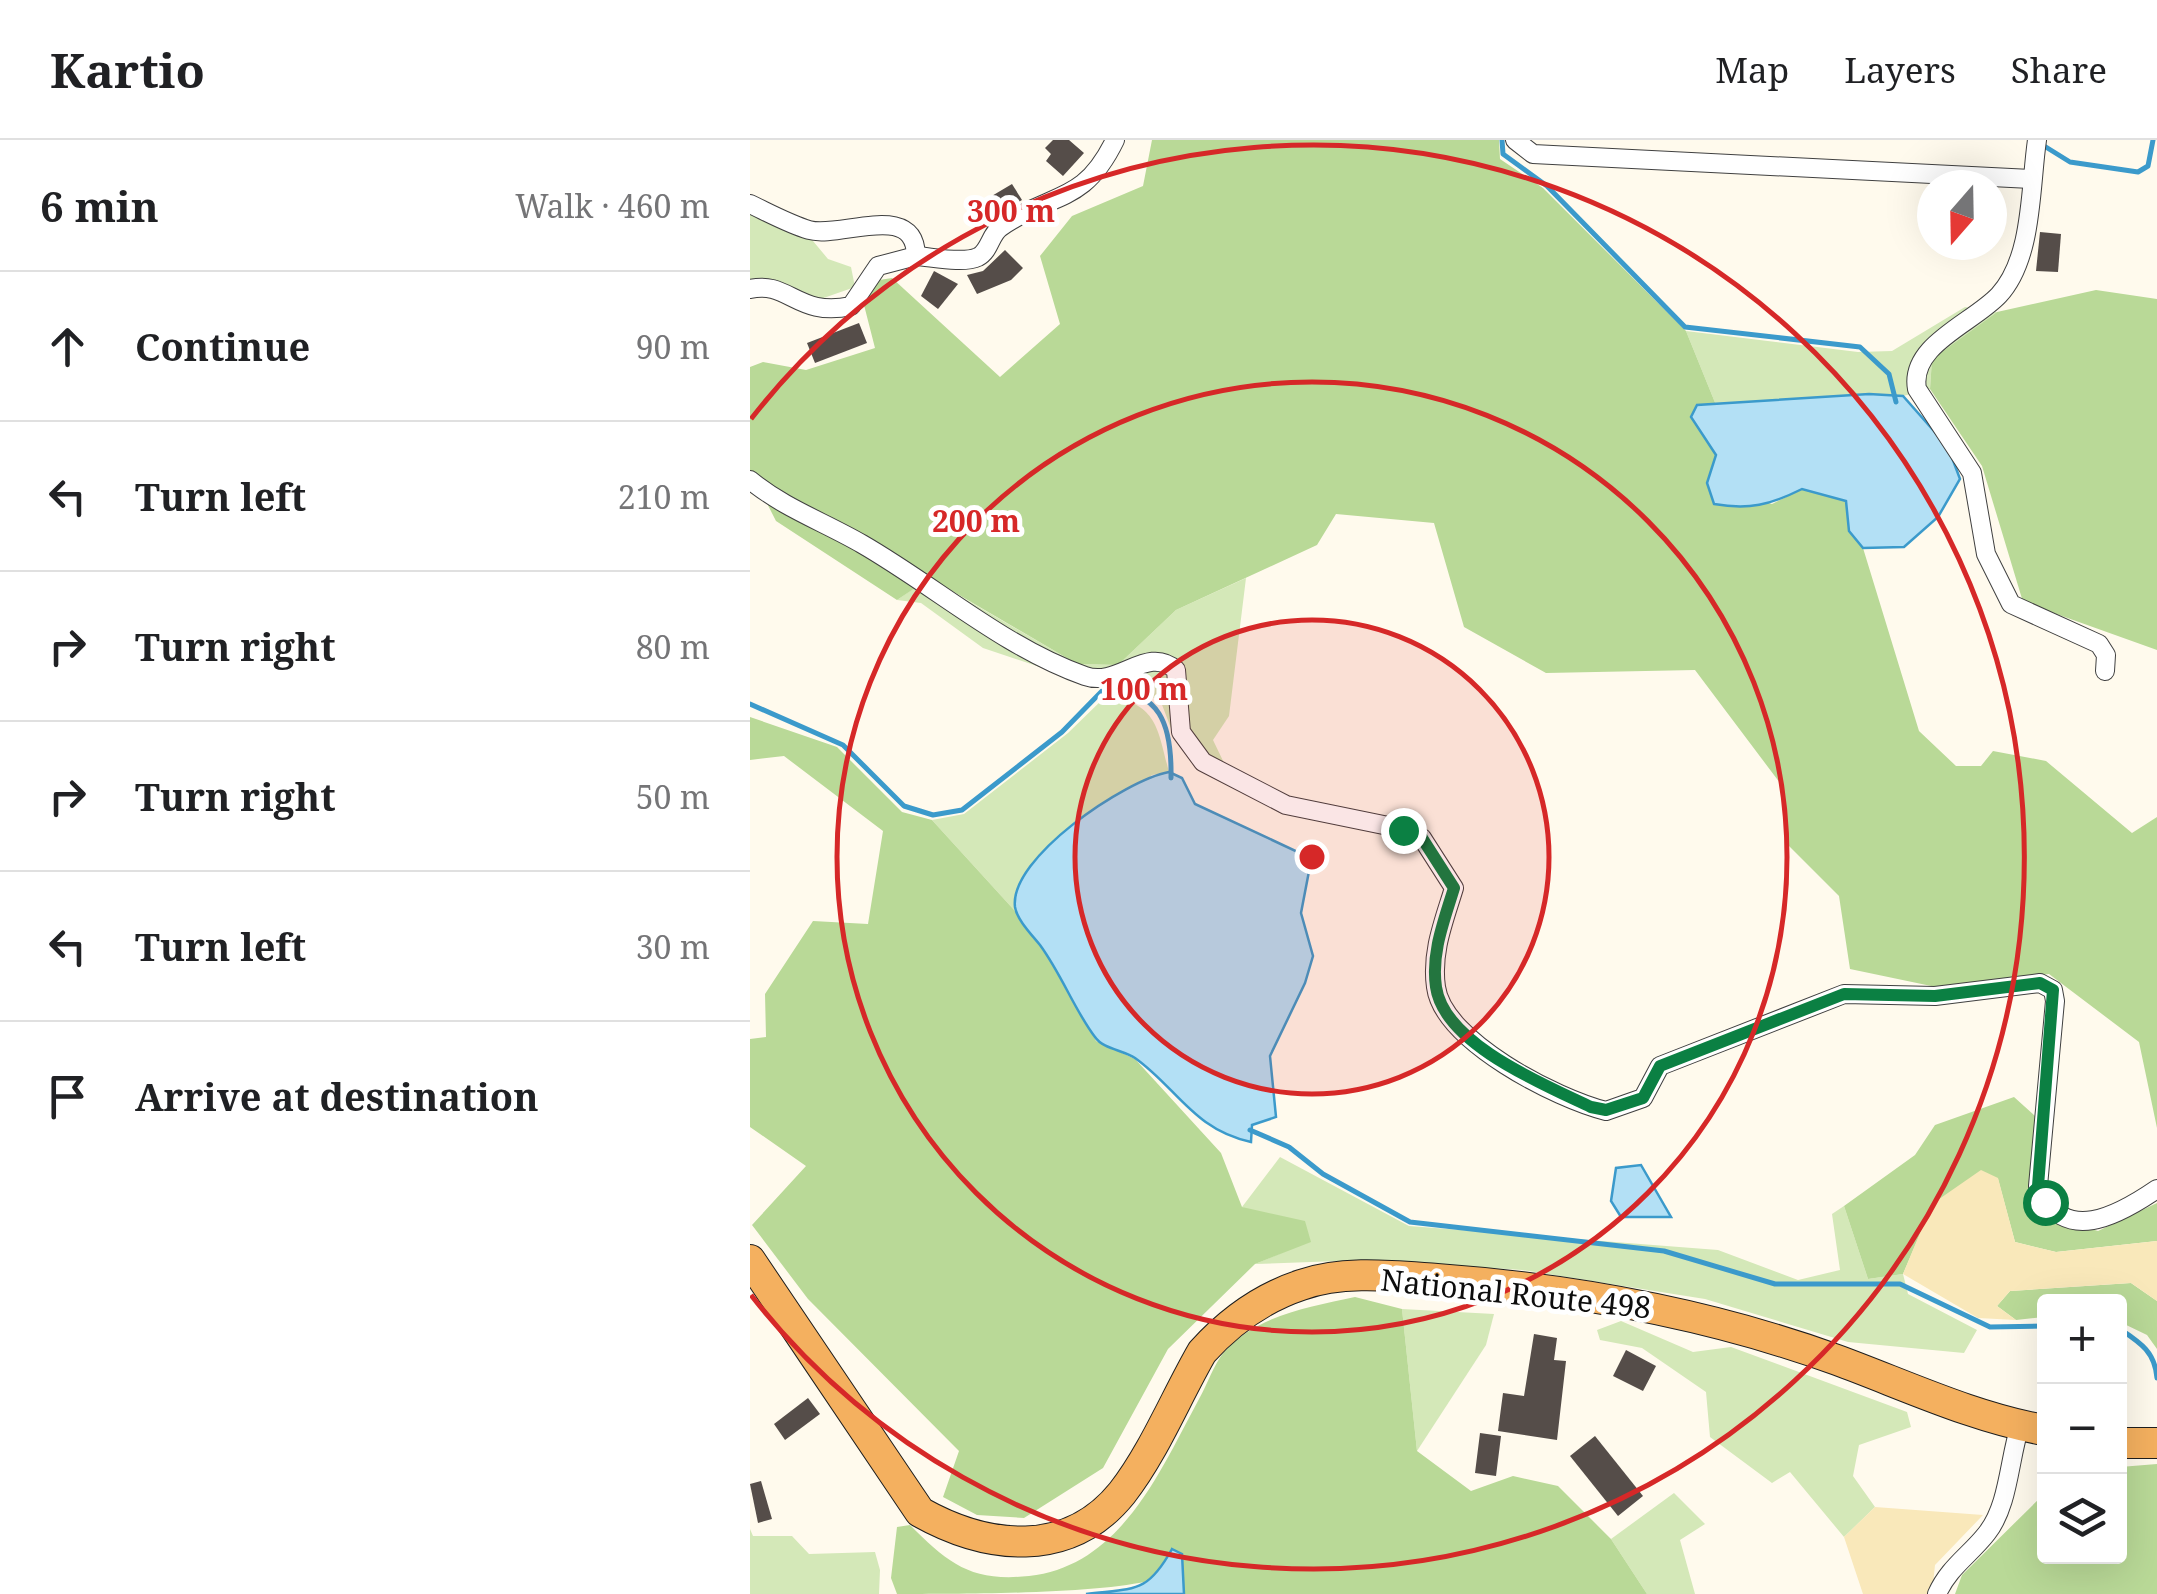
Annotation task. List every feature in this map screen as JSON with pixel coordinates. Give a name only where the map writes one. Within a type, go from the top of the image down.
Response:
[{"type":"highway","name":"National Route 498","points":[[750,1260],[920,1512],[954,1530],[994,1543],[1030,1542],[1064,1534],[1099,1517],[1123,1492],[1202,1352],[1219,1333],[1272,1297],[1304,1283],[1344,1278],[1455,1281],[1586,1295],[1674,1311],[1836,1359],[1944,1402],[2032,1428]]},
{"type":"highway","points":[[2127,1443],[2157,1443]]},
{"type":"street","points":[[750,289],[780,291],[809,308],[826,311],[850,306],[878,266],[916,256],[974,260],[986,251],[997,228],[1078,190],[1099,173],[1115,140]]},
{"type":"street","points":[[1515,140],[1533,154],[2032,180]]},
{"type":"street","points":[[2036,146],[2015,272],[1999,295],[1928,353],[1915,378],[1917,389],[1972,473],[1986,554],[2011,604],[2099,644],[2106,655],[2105,672]]},
{"type":"street","points":[[750,204],[810,230],[884,223],[895,226],[906,230],[916,245],[916,256]]},
{"type":"street","points":[[750,480],[775,500],[860,542],[1039,655],[1089,678],[1115,677],[1150,660],[1166,661],[1176,670],[1181,732],[1203,762],[1232,781],[1286,805],[1403,830],[1422,838],[1454,888],[1435,952],[1436,990],[1444,1008],[1496,1062],[1606,1110],[1643,1098],[1660,1066],[1844,994],[1935,996],[2040,983],[2053,990],[2055,1001],[2038,1186],[2045,1202],[2060,1214],[2097,1222],[2115,1217],[2157,1189]]},
{"type":"street","points":[[1937,1594],[1946,1573],[1989,1531],[2032,1428]]},
{"type":"green space","points":[[1152,140],[1499,140],[1500,159],[1543,188],[1686,331],[1716,405],[1698,405],[1716,455],[1707,483],[1772,504],[1802,489],[1846,501],[1849,531],[1863,548],[1919,731],[1956,766],[1981,766],[1993,751],[2046,761],[2132,833],[2157,817],[2157,1128],[2139,1042],[2049,974],[1936,987],[1850,969],[1839,896],[1788,845],[1780,783],[1695,670],[1546,673],[1464,627],[1434,523],[1336,514],[1317,545],[1176,610],[1118,665],[1077,664],[930,578],[897,600],[776,521],[750,470],[750,367],[763,362],[806,370],[875,348],[864,305],[873,281],[892,278],[1000,377],[1060,324],[1040,256],[1072,216],[1143,186]]},
{"type":"green space","points":[[750,213],[808,235],[828,259],[851,267],[855,287],[815,301],[778,281],[750,281]]},
{"type":"green space","points":[[2096,290],[2157,299],[2157,650],[2023,602],[1982,466],[1930,389],[1932,359],[1997,312]]},
{"type":"green space","points":[[1965,307],[1997,312],[1932,359],[1930,389],[1903,396],[1869,394],[1716,405],[1686,331],[1858,352],[1892,351]]},
{"type":"green space","points":[[929,578],[1077,664],[1118,665],[1176,610],[1246,578],[1229,716],[1213,740],[1225,765],[1175,739],[1161,702],[1129,683],[1094,685],[983,648],[921,603],[897,600]]},
{"type":"green space","points":[[1107,695],[1137,705],[1153,720],[1169,772],[1152,775],[1016,893],[1015,911],[932,820],[964,814],[1068,733]]},
{"type":"green space","points":[[750,717],[837,747],[902,812],[932,820],[1015,911],[1066,980],[1096,1041],[1135,1059],[1221,1153],[1242,1207],[1305,1221],[1311,1242],[1255,1264],[1168,1349],[1103,1468],[1024,1518],[977,1515],[943,1497],[959,1451],[808,1299],[752,1225],[806,1166],[750,1127],[750,1039],[766,1037],[765,994],[813,921],[868,924],[883,831],[784,756],[750,760]]},
{"type":"green space","points":[[2014,1097],[2035,1116],[2030,1189],[2047,1215],[2098,1231],[2157,1203],[2157,1241],[2056,1252],[2015,1242],[1998,1179],[1933,1204],[1903,1274],[1868,1279],[1844,1206],[1915,1155],[1935,1125]]},
{"type":"green space","points":[[1280,1157],[1409,1226],[1718,1250],[1798,1280],[1840,1270],[1832,1214],[1844,1206],[1868,1279],[1903,1274],[1908,1294],[1977,1330],[1964,1353],[1848,1342],[1705,1299],[1522,1270],[1366,1260],[1255,1264],[1310,1241],[1242,1207]]},
{"type":"green space","points":[[2131,1283],[2157,1301],[2157,1349],[2147,1335],[2127,1325],[2127,1294],[2037,1294],[2037,1318],[2016,1320],[1997,1306],[2010,1291]]},
{"type":"green space","points":[[1355,1297],[1402,1309],[1417,1451],[1471,1491],[1513,1476],[1558,1486],[1611,1539],[1647,1594],[1184,1594],[1182,1555],[1152,1580],[1129,1585],[1029,1592],[897,1594],[891,1578],[897,1527],[910,1525],[949,1560],[991,1576],[1029,1576],[1061,1568],[1089,1554],[1134,1511],[1217,1362],[1237,1339],[1268,1321]]},
{"type":"green space","points":[[1402,1309],[1494,1314],[1486,1345],[1417,1451]]},
{"type":"green space","points":[[1621,1321],[1693,1352],[1731,1347],[1907,1412],[1911,1427],[1859,1445],[1853,1476],[1875,1507],[1844,1537],[1790,1472],[1772,1483],[1710,1437],[1706,1392],[1642,1348],[1600,1340],[1597,1330]]},
{"type":"green space","points":[[2157,1464],[2157,1594],[1955,1594],[1962,1575],[2037,1501],[2037,1564],[2127,1564],[2127,1466]]},
{"type":"green space","points":[[1674,1493],[1705,1524],[1680,1540],[1695,1594],[1647,1594],[1611,1539]]},
{"type":"green space","points":[[750,1529],[753,1536],[792,1536],[809,1554],[875,1552],[880,1570],[879,1594],[750,1594]]},
{"type":"sand","points":[[1981,1170],[1998,1178],[2015,1242],[2056,1252],[2157,1241],[2157,1301],[2131,1283],[2010,1291],[1997,1306],[2016,1320],[1978,1318],[1903,1274],[1932,1204]]},
{"type":"sand","points":[[1875,1507],[1983,1515],[1935,1565],[1932,1594],[1863,1594],[1844,1537]]},
{"type":"water","points":[[1869,394],[1903,396],[1948,447],[1960,479],[1938,517],[1904,547],[1863,548],[1849,531],[1846,501],[1802,489],[1759,505],[1714,504],[1707,483],[1716,455],[1691,417],[1697,405]]},
{"type":"water","points":[[1169,772],[1182,778],[1195,804],[1300,853],[1310,866],[1301,913],[1313,956],[1305,983],[1270,1056],[1276,1117],[1252,1125],[1251,1142],[1215,1128],[1135,1058],[1099,1041],[1048,956],[1016,912],[1018,887],[1049,845],[1099,805]]},
{"type":"water","points":[[1641,1165],[1671,1217],[1621,1217],[1611,1201],[1616,1168]]},
{"type":"water","points":[[1172,1549],[1182,1554],[1184,1594],[1086,1594],[1138,1586],[1155,1574]]},
{"type":"building","points":[[1053,140],[1069,140],[1084,153],[1063,176],[1046,161],[1051,154],[1045,148]]},
{"type":"building","points":[[1012,184],[1022,200],[995,216],[985,200]]},
{"type":"building","points":[[2040,232],[2061,234],[2058,272],[2036,271]]},
{"type":"building","points":[[1005,250],[1023,268],[1011,280],[977,294],[967,275],[983,271]]},
{"type":"building","points":[[934,271],[958,284],[938,309],[921,296]]},
{"type":"building","points":[[859,323],[867,343],[815,363],[807,343]]},
{"type":"building","points":[[1534,1334],[1557,1338],[1554,1360],[1566,1361],[1557,1440],[1498,1431],[1503,1393],[1524,1396]]},
{"type":"building","points":[[1626,1350],[1656,1366],[1643,1391],[1613,1376]]},
{"type":"building","points":[[808,1398],[820,1414],[785,1440],[774,1424]]},
{"type":"building","points":[[1480,1433],[1501,1436],[1496,1476],[1475,1473]]},
{"type":"building","points":[[1595,1436],[1643,1496],[1618,1516],[1570,1456]]},
{"type":"building","points":[[761,1481],[772,1519],[758,1523],[750,1484]]},
{"type":"waterway","points":[[1502,140],[1503,154],[1547,186],[1685,327],[1860,347],[1889,374],[1896,402]]},
{"type":"waterway","points":[[2041,144],[2070,162],[2138,172],[2148,166],[2153,140]]},
{"type":"waterway","points":[[750,704],[843,745],[904,806],[933,815],[962,810],[1062,732],[1103,690],[1138,696],[1159,714],[1169,742],[1171,778]]},
{"type":"waterway","points":[[1250,1130],[1289,1147],[1323,1174],[1410,1222],[1664,1251],[1775,1284],[1900,1284],[1990,1327],[2037,1326]]},
{"type":"waterway","points":[[2127,1334],[2146,1349],[2157,1378]]},
{"type":"route","points":[[1403,830],[1422,838],[1454,888],[1435,952],[1436,990],[1444,1008],[1496,1062],[1591,1107],[1606,1110],[1643,1098],[1660,1066],[1844,994],[1935,996],[1999,985],[2040,983],[2053,990],[2038,1186],[2045,1202]]}]
